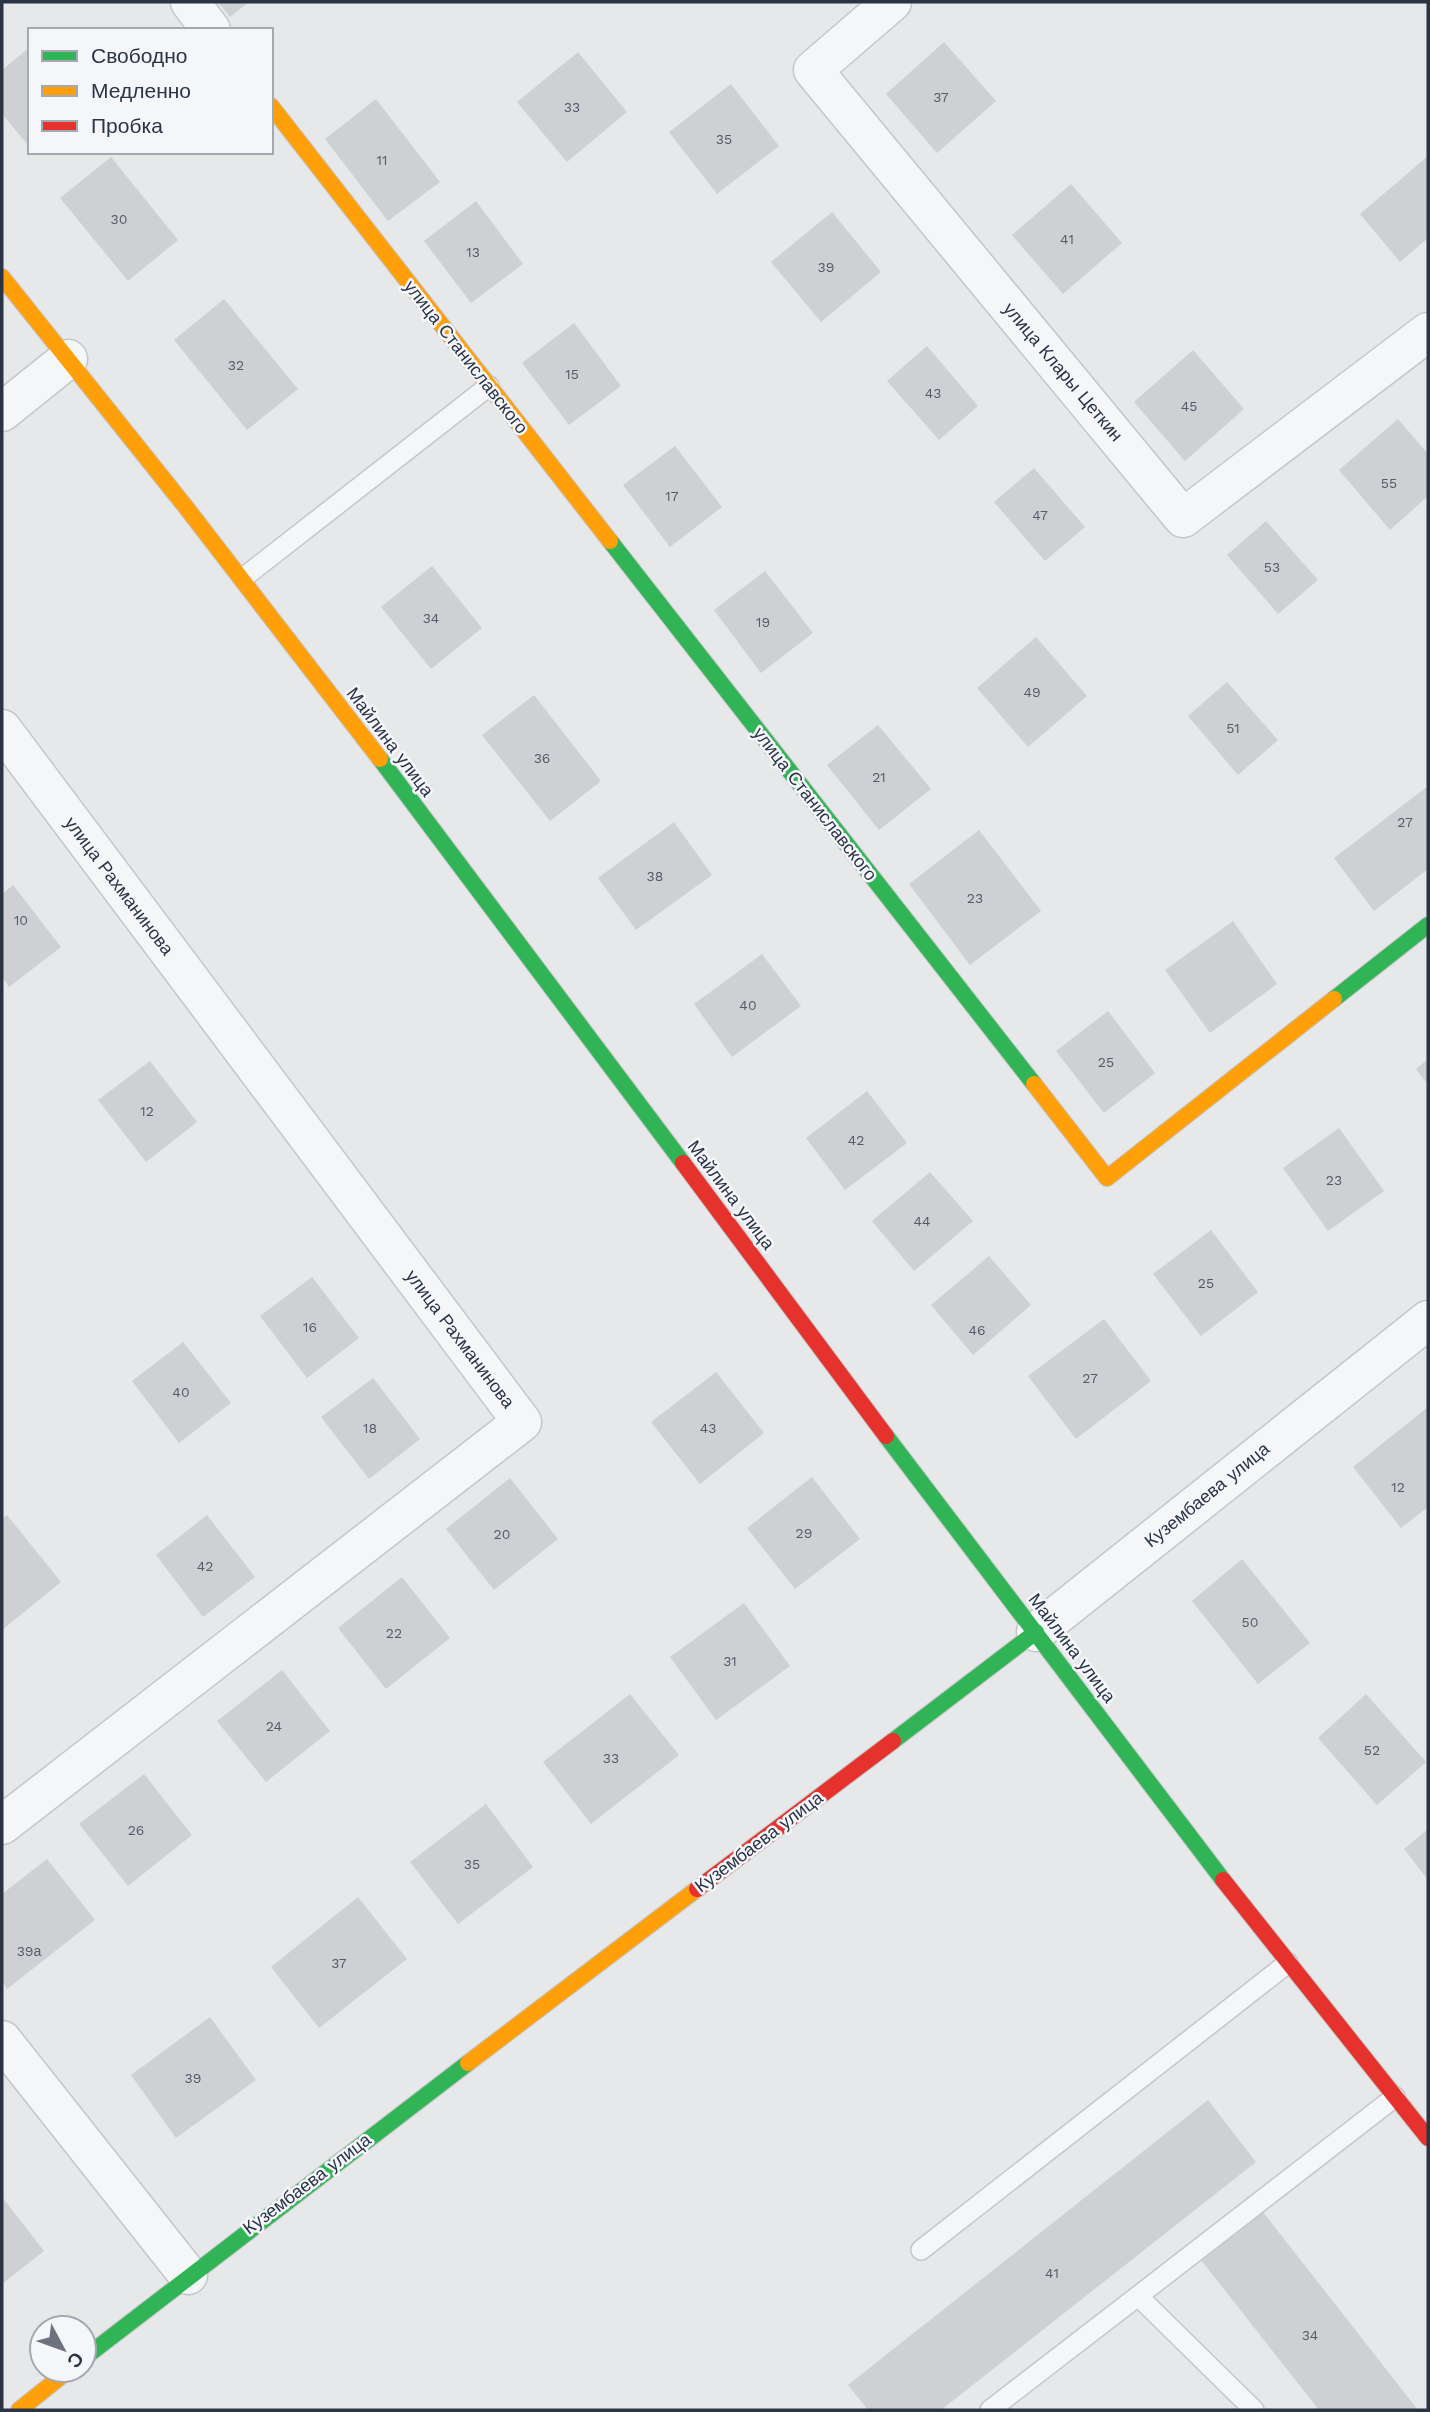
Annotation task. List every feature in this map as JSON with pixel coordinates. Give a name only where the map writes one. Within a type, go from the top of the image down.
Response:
[{"type":"street","points":[[190,2],[210,28]]},
{"type":"street","name":"улица Клары Цеткин","points":[[892,2],[813,70],[1182,518],[1428,332]]},
{"type":"street","name":"улица Станиславского","points":[[273,109],[1107,1178],[1428,925]]},
{"type":"street","name":"Майлина улица","points":[[2,277],[243,578],[1036,1632],[1288,1963],[1428,2137]]},
{"type":"street","points":[[2,412],[68,359]]},
{"type":"street","name":"улица Рахманинова","points":[[2,729],[522,1422],[2,1825]]},
{"type":"street","name":"Кузембаева улица","points":[[98,2347],[188,2275],[1036,1632],[1428,1320]]},
{"type":"street","points":[[2,2040],[188,2275]]},
{"type":"street","points":[[19,2410],[52,2384]]},
{"type":"lane","points":[[243,578],[489,386]]},
{"type":"lane","points":[[921,2250],[1288,1963]]},
{"type":"lane","points":[[990,2410],[1395,2097]]},
{"type":"lane","points":[[1138,2296],[1254,2410]]},
{"type":"building","points":[[218,2],[249,2],[230,17]]},
{"type":"building","points":[[944,42],[996,101],[937,153],[886,94]]},
{"type":"building","points":[[28,49],[28,145],[2,114],[2,70]]},
{"type":"building","points":[[578,52],[627,112],[567,162],[517,102]]},
{"type":"building","points":[[731,84],[779,146],[717,194],[669,132]]},
{"type":"building","points":[[376,99],[440,182],[388,221],[325,139]]},
{"type":"building","points":[[1428,156],[1428,238],[1400,262],[1360,214]]},
{"type":"building","points":[[111,157],[178,240],[128,281],[60,198]]},
{"type":"building","points":[[1071,184],[1122,243],[1063,294],[1012,235]]},
{"type":"building","points":[[476,201],[523,264],[471,303],[424,241]]},
{"type":"building","points":[[832,212],[881,272],[821,322],[771,262]]},
{"type":"building","points":[[224,299],[298,389],[247,430],[174,340]]},
{"type":"building","points":[[574,323],[621,386],[569,425],[522,363]]},
{"type":"building","points":[[927,346],[978,406],[939,440],[887,381]]},
{"type":"building","points":[[1193,350],[1244,409],[1185,461],[1134,402]]},
{"type":"building","points":[[1398,419],[1428,454],[1428,496],[1390,530],[1339,470]]},
{"type":"building","points":[[675,446],[722,507],[670,547],[623,485]]},
{"type":"building","points":[[1034,468],[1085,527],[1045,561],[994,502]]},
{"type":"building","points":[[1266,521],[1318,580],[1278,614],[1227,555]]},
{"type":"building","points":[[432,566],[482,628],[431,669],[381,607]]},
{"type":"building","points":[[765,571],[813,633],[761,673],[714,610]]},
{"type":"building","points":[[1036,637],[1087,696],[1028,747],[977,688]]},
{"type":"building","points":[[1227,682],[1278,740],[1238,775],[1188,716]]},
{"type":"building","points":[[534,695],[601,781],[550,821],[482,735]]},
{"type":"building","points":[[878,725],[931,789],[879,830],[827,765]]},
{"type":"building","points":[[1428,786],[1428,869],[1374,911],[1334,858]]},
{"type":"building","points":[[674,822],[712,875],[636,930],[598,878]]},
{"type":"building","points":[[979,830],[1041,911],[970,965],[909,884]]},
{"type":"building","points":[[13,885],[61,947],[9,987],[2,977],[2,894]]},
{"type":"building","points":[[1233,921],[1277,984],[1210,1033],[1165,970]]},
{"type":"building","points":[[762,954],[801,1006],[732,1057],[694,1004]]},
{"type":"building","points":[[1108,1011],[1155,1073],[1104,1113],[1056,1051]]},
{"type":"building","points":[[1428,1059],[1428,1085],[1416,1069]]},
{"type":"building","points":[[150,1061],[197,1122],[146,1162],[98,1100]]},
{"type":"building","points":[[867,1091],[907,1143],[845,1190],[806,1138]]},
{"type":"building","points":[[1339,1128],[1384,1191],[1328,1231],[1283,1168]]},
{"type":"building","points":[[930,1172],[973,1221],[914,1271],[872,1221]]},
{"type":"building","points":[[1211,1230],[1258,1292],[1201,1336],[1153,1274]]},
{"type":"building","points":[[989,1256],[1031,1305],[973,1355],[931,1305]]},
{"type":"building","points":[[312,1277],[359,1338],[307,1378],[260,1316]]},
{"type":"building","points":[[1104,1319],[1151,1381],[1076,1439],[1028,1376]]},
{"type":"building","points":[[183,1342],[231,1403],[179,1443],[132,1381]]},
{"type":"building","points":[[716,1372],[764,1433],[700,1484],[651,1422]]},
{"type":"building","points":[[373,1378],[420,1439],[369,1479],[321,1417]]},
{"type":"building","points":[[1428,1407],[1428,1507],[1401,1528],[1353,1467]]},
{"type":"building","points":[[812,1477],[860,1539],[795,1589],[747,1528]]},
{"type":"building","points":[[510,1478],[558,1539],[494,1590],[446,1529]]},
{"type":"building","points":[[7,1515],[61,1582],[2,1630],[2,1519]]},
{"type":"building","points":[[207,1515],[255,1577],[203,1617],[156,1555]]},
{"type":"building","points":[[1242,1559],[1310,1643],[1258,1684],[1192,1601]]},
{"type":"building","points":[[402,1577],[450,1638],[386,1689],[338,1628]]},
{"type":"building","points":[[744,1603],[790,1666],[716,1720],[670,1657]]},
{"type":"building","points":[[282,1670],[330,1731],[266,1782],[217,1721]]},
{"type":"building","points":[[630,1694],[679,1755],[591,1824],[543,1762]]},
{"type":"building","points":[[1366,1694],[1426,1762],[1377,1805],[1318,1738]]},
{"type":"building","points":[[144,1774],[192,1835],[128,1886],[79,1824]]},
{"type":"building","points":[[486,1804],[533,1867],[458,1924],[410,1862]]},
{"type":"building","points":[[1428,1829],[1428,1880],[1404,1849]]},
{"type":"building","points":[[47,1859],[95,1920],[7,1989],[2,1981],[2,1894]]},
{"type":"building","points":[[358,1897],[407,1959],[319,2028],[271,1967]]},
{"type":"building","points":[[210,2017],[256,2080],[176,2138],[131,2075]]},
{"type":"building","points":[[1208,2100],[1256,2162],[941,2410],[868,2410],[848,2385]]},
{"type":"building","points":[[2,2197],[44,2251],[2,2284]]},
{"type":"building","points":[[1263,2212],[1418,2410],[1319,2410],[1201,2260]]},
{"type":"traffic: fast","points":[[610,541],[1034,1084]]},
{"type":"traffic: fast","points":[[380,759],[683,1163]]},
{"type":"traffic: fast","points":[[1334,999],[1428,925]]},
{"type":"traffic: fast","points":[[886,1436],[1223,1880]]},
{"type":"traffic: fast","points":[[893,1741],[1036,1632]]},
{"type":"traffic: fast","points":[[98,2347],[468,2063]]},
{"type":"traffic: slow","points":[[273,109],[610,541]]},
{"type":"traffic: slow","points":[[2,277],[185,506],[380,759]]},
{"type":"traffic: slow","points":[[1034,1084],[1107,1178],[1334,999]]},
{"type":"traffic: slow","points":[[468,2063],[697,1889]]},
{"type":"traffic: slow","points":[[19,2410],[52,2384]]},
{"type":"traffic: jam","points":[[683,1163],[886,1436]]},
{"type":"traffic: jam","points":[[697,1889],[893,1741]]},
{"type":"traffic: jam","points":[[1223,1880],[1428,2138]]}]
